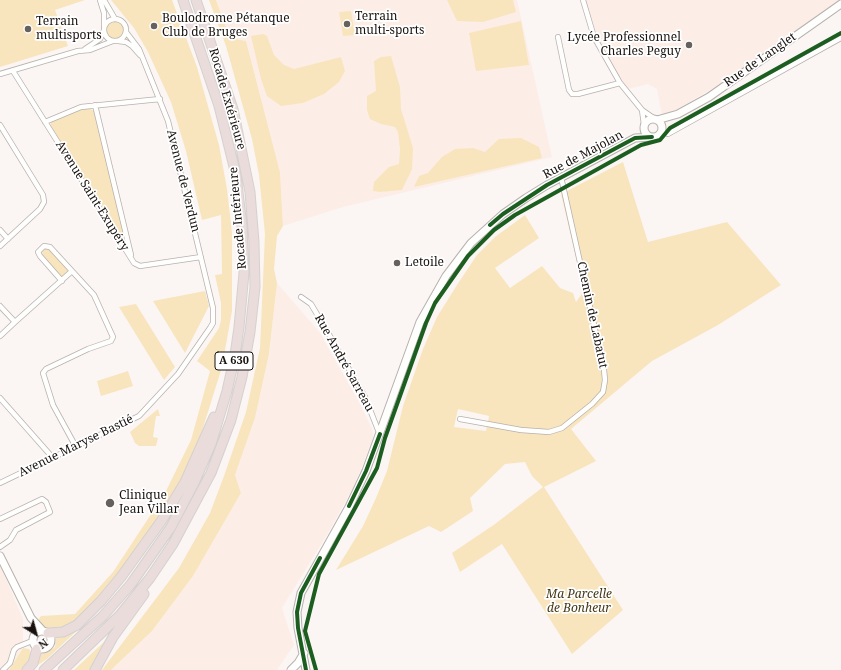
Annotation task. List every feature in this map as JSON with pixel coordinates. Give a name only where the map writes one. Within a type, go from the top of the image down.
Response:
[{"type":"highway","name":"Rocade Intérieure","points":[[44,670],[84,636],[112,606],[136,578],[171,527],[194,483],[210,444],[231,372],[239,327],[244,273],[242,226],[236,175],[219,106],[183,0]]},
{"type":"highway","name":"Rocade Extérieure","points":[[63,670],[120,615],[150,578],[173,544],[211,473],[236,404],[247,352],[255,287],[253,218],[241,143],[224,79],[196,0]]},
{"type":"highway","points":[[45,632],[63,632],[84,619],[121,577],[143,548],[162,520],[194,463],[231,372]]},
{"type":"highway","points":[[95,670],[103,653],[144,595],[173,544]]},
{"type":"highway","points":[[27,670],[33,664],[35,642]]},
{"type":"street","points":[[100,0],[104,13],[104,32],[107,38],[115,41]]},
{"type":"street","points":[[0,74],[81,51],[90,50],[123,37],[126,32],[122,21],[115,18],[104,0]]},
{"type":"street","points":[[583,0],[594,37],[620,83],[642,110],[662,126],[661,131],[657,136],[652,137],[645,132],[642,110]]},
{"type":"street","name":"Rue de Langlet","points":[[656,120],[678,114],[716,92],[841,4]]},
{"type":"street","points":[[104,26],[108,20],[115,18]]},
{"type":"street","points":[[81,51],[100,39],[104,32]]},
{"type":"street","name":"Avenue de Verdun","points":[[126,32],[136,43],[160,100],[173,138],[213,308]]},
{"type":"street","points":[[558,37],[569,90],[572,94],[578,94],[620,83]]},
{"type":"street","points":[[661,131],[668,134],[841,38]]},
{"type":"street","name":"Avenue de Verdun","points":[[115,41],[126,42],[132,46],[142,58]]},
{"type":"street","name":"Avenue Saint-Exupéry","points":[[13,71],[132,261],[140,266],[201,257]]},
{"type":"street","points":[[45,122],[81,107],[160,100]]},
{"type":"street","points":[[95,105],[132,261]]},
{"type":"street","name":"Rue de Langlet","points":[[661,131],[678,114]]},
{"type":"street","points":[[644,126],[648,121],[656,120]]},
{"type":"street","points":[[0,125],[43,195],[44,202],[40,209],[0,246]]},
{"type":"street","name":"Rue de Majolan","points":[[635,138],[644,126]]},
{"type":"street","name":"Rue de Majolan","points":[[306,670],[304,652],[298,628],[297,612],[301,593],[366,471],[420,322],[446,276],[471,243],[503,214],[561,177],[635,138],[652,137]]},
{"type":"street","name":"Chemin de Labatut","points":[[460,419],[521,430],[549,432],[562,428],[592,404],[603,392],[606,380],[561,177]]},
{"type":"street","points":[[0,230],[8,239]]},
{"type":"street","points":[[62,281],[40,256],[38,252],[44,246],[50,247],[94,295],[113,334],[113,339],[88,348],[46,369],[43,373],[53,405],[76,447]]},
{"type":"street","points":[[0,336],[72,271]]},
{"type":"street","name":"Rue André Sarreau","points":[[301,297],[311,304],[366,397],[378,430],[381,432]]},
{"type":"street","points":[[1,308],[15,322]]},
{"type":"street","name":"Avenue Maryse Bastié","points":[[0,483],[134,419],[144,412],[178,374],[210,328],[213,322],[213,308]]},
{"type":"street","points":[[0,398],[53,458]]},
{"type":"street","points":[[0,519],[42,499],[46,502],[50,512],[16,530],[10,540],[0,547]]},
{"type":"street","points":[[0,556],[31,618],[35,642],[43,650],[49,647],[51,638],[31,618]]},
{"type":"street","points":[[3,670],[10,663],[14,650],[17,647],[35,642],[45,632]]},
{"type":"street","points":[[292,670],[304,652]]},
{"type":"street","points":[[292,670],[299,670]]},
{"type":"shaded area","points":[[216,0],[517,0],[552,157],[343,207],[283,226],[280,172],[246,41],[230,38]]},
{"type":"shaded area","name":"Lycée Professionnel Charles Peguy","points":[[585,0],[840,0],[717,86],[667,115],[662,116],[657,89],[648,84],[628,89],[609,61],[595,29]]},
{"type":"shaded area","points":[[277,283],[320,333],[360,404],[372,429],[373,438],[354,486],[328,533],[282,608],[294,645],[277,670],[111,670],[152,631],[193,576],[241,493],[235,475],[255,418],[269,354]]},
{"type":"shaded area","points":[[0,565],[23,619],[23,648],[9,670],[0,670]]},
{"type":"green space","name":"Terrain multisports","points":[[0,0],[85,0],[55,10],[68,46],[0,67]]},
{"type":"green space","points":[[111,0],[172,0],[197,67],[219,145],[227,189],[232,233],[232,311],[222,367],[197,447],[182,478],[162,513],[108,588],[82,617],[71,625],[59,629],[47,629],[38,625],[38,620],[41,616],[75,614],[113,572],[165,493],[191,440],[210,371],[197,361],[219,328],[221,320],[221,303],[215,275],[222,274],[221,215],[202,220],[186,151],[171,102],[148,52],[134,28]]},
{"type":"green space","points":[[209,0],[216,0],[230,38],[246,41],[280,172],[283,226],[277,236],[274,269],[277,283],[269,354],[255,418],[235,475],[241,493],[193,576],[152,631],[111,670],[102,670],[179,568],[210,513],[246,412],[260,348],[265,234],[259,175],[252,139],[226,46]]},
{"type":"green space","points":[[447,0],[513,0],[516,12],[483,22],[457,21]]},
{"type":"green space","name":"Terrain multi-sports","points":[[351,11],[355,35],[343,36],[339,12]]},
{"type":"green space","points":[[115,21],[121,24],[124,30],[121,36],[115,39],[109,36],[106,30],[109,24]]},
{"type":"green space","points":[[521,21],[529,65],[476,71],[469,33]]},
{"type":"green space","points":[[263,34],[267,36],[274,55],[284,65],[294,69],[341,57],[345,71],[339,82],[324,94],[303,103],[281,106],[267,96],[261,79],[251,36]]},
{"type":"green space","points":[[391,56],[400,87],[401,109],[413,148],[412,169],[402,190],[380,192],[373,191],[374,182],[389,167],[399,164],[400,149],[398,132],[395,127],[381,124],[370,119],[367,110],[367,96],[376,91],[374,61],[381,57]]},
{"type":"green space","points":[[89,108],[94,111],[124,233],[122,237],[50,125],[52,121],[73,112]]},
{"type":"green space","points":[[521,138],[539,147],[542,158],[414,187],[419,176],[428,173],[442,157],[455,149],[473,148],[485,152],[499,139]]},
{"type":"green space","name":"Ma Parcelle de Bonheur","points":[[623,162],[648,242],[727,222],[781,285],[718,325],[652,361],[571,429],[596,461],[544,487],[623,610],[572,654],[502,544],[460,572],[452,553],[495,524],[543,487],[532,476],[525,462],[505,464],[470,498],[473,511],[441,532],[429,526],[336,570],[363,526],[387,471],[403,406],[423,349],[437,317],[477,255],[495,237],[525,215],[539,238],[495,268],[510,288],[542,266],[560,288],[573,293],[576,302],[584,291],[561,194]],"holes":[[[458,409],[489,416],[486,431],[454,427]]]},
{"type":"green space","points":[[46,248],[50,249],[68,270],[64,277],[61,277],[42,254],[43,250]]},
{"type":"green space","points":[[205,291],[209,306],[185,353],[153,301]]},
{"type":"green space","points":[[136,304],[175,367],[164,380],[119,307]]},
{"type":"green space","points":[[128,371],[133,386],[101,396],[97,381]]},
{"type":"green space","points":[[158,409],[160,416],[156,416],[153,437],[158,438],[156,446],[139,446],[135,443],[130,432]]},
{"type":"green space","points":[[84,624],[47,659],[38,665],[35,663],[38,654],[46,653],[55,647],[56,637],[66,635]]},
{"type":"green space","points":[[106,640],[95,660],[92,670],[74,670]]},
{"type":"green space","points":[[23,648],[29,649],[32,660],[23,670],[9,670]]},
{"type":"cycle path","points":[[316,670],[305,631],[319,574],[377,468],[385,438],[426,323],[435,303],[468,256],[494,230],[515,215],[641,145],[660,140],[670,128],[841,33]]},
{"type":"cycle path","points":[[490,225],[503,214],[547,185],[635,138],[652,137]]},
{"type":"cycle path","points":[[349,506],[366,471],[380,434]]},
{"type":"cycle path","points":[[306,670],[298,628],[297,612],[301,593],[320,558]]},
{"type":"place","name":"Terrain multi-sports","points":[[347,24]]},
{"type":"place","name":"Boulodrome Pétanque Club de Bruges","points":[[154,26]]},
{"type":"place","name":"Terrain multisports","points":[[28,29]]},
{"type":"place","name":"Lycée Professionnel Charles Peguy","points":[[689,45]]},
{"type":"place","name":"Letoile","points":[[397,263]]},
{"type":"place","name":"Clinique Jean Villar","points":[[110,503]]}]
